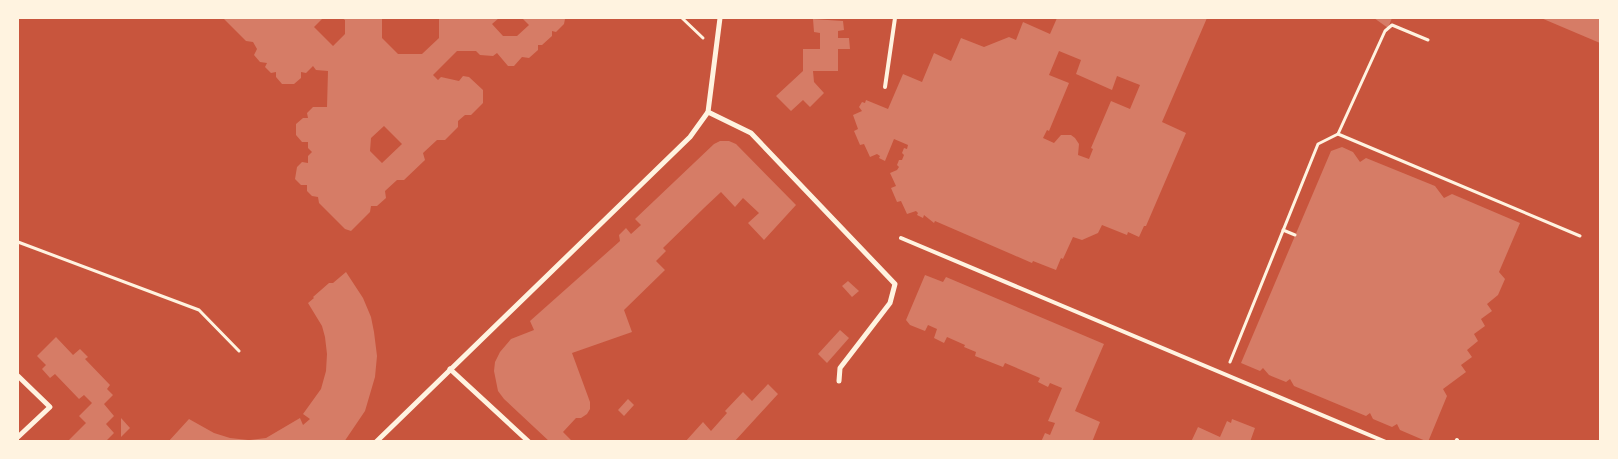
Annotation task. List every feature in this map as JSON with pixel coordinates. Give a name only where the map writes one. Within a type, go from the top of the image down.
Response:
[{"type":"street","points":[[376,442],[690,137],[708,112],[720,18]]},
{"type":"street","points":[[708,112],[752,132],[895,284],[890,303],[840,368],[839,381]]},
{"type":"street","points":[[450,369],[529,442]]},
{"type":"street","points":[[18,376],[50,407],[18,437]]},
{"type":"lane","points":[[885,87],[895,18]]},
{"type":"lane","points":[[901,238],[1386,442]]},
{"type":"path","points":[[682,18],[716,51]]},
{"type":"path","points":[[1225,374],[1318,144],[1338,134],[1385,31],[1392,25],[1428,40]]},
{"type":"path","points":[[1338,134],[1580,236]]},
{"type":"path","points":[[1283,230],[1295,235]]},
{"type":"path","points":[[18,242],[198,310],[239,352]]},
{"type":"building","points":[[223,18],[323,18],[314,27],[333,46],[345,34],[345,20],[342,18],[382,18],[382,38],[398,54],[422,54],[439,38],[439,18],[499,18],[492,24],[503,36],[517,36],[529,25],[522,18],[565,19],[564,24],[556,32],[552,31],[552,36],[542,45],[538,45],[538,50],[529,58],[522,57],[514,66],[508,66],[497,53],[493,56],[480,55],[476,51],[457,51],[433,75],[438,80],[441,77],[459,81],[463,76],[469,77],[483,90],[483,103],[471,115],[465,115],[458,121],[458,127],[445,140],[437,140],[423,153],[425,160],[404,180],[397,180],[385,191],[386,198],[377,206],[371,206],[370,212],[351,231],[345,229],[319,203],[318,197],[312,196],[307,191],[307,185],[301,185],[295,179],[297,167],[302,162],[308,163],[308,156],[312,152],[308,148],[308,142],[302,142],[296,135],[296,124],[303,118],[308,118],[307,113],[313,107],[327,107],[328,71],[316,70],[313,66],[306,73],[301,72],[301,78],[294,84],[282,84],[276,77],[276,72],[271,73],[265,67],[267,63],[260,62],[254,55],[257,49],[253,42],[246,41]],"holes":[[[384,126],[402,144],[382,163],[370,151],[371,138]]]},
{"type":"building","points":[[1057,18],[1207,18],[1162,122],[1186,133],[1146,226],[1144,226],[1139,237],[1128,232],[1127,235],[1102,225],[1098,233],[1082,240],[1073,237],[1056,270],[1033,261],[1032,263],[935,221],[934,223],[924,215],[923,218],[917,215],[916,211],[907,214],[901,201],[897,202],[891,188],[896,186],[890,173],[899,167],[897,165],[899,160],[902,160],[904,148],[907,149],[908,145],[894,139],[885,161],[879,158],[880,156],[877,154],[870,157],[864,144],[860,145],[854,131],[858,129],[853,115],[862,111],[859,107],[866,100],[888,109],[903,74],[922,82],[934,53],[951,61],[961,38],[984,47],[1009,37],[1016,40],[1023,22],[1050,34]],"holes":[[[1059,51],[1081,60],[1076,74],[1112,90],[1117,76],[1140,85],[1130,109],[1111,101],[1091,148],[1093,149],[1089,159],[1078,155],[1079,144],[1071,135],[1061,135],[1054,143],[1043,138],[1047,130],[1049,131],[1069,83],[1049,75]]]},
{"type":"building","points":[[1374,18],[1392,18],[1388,28]]},
{"type":"building","points":[[1541,18],[1600,18],[1600,43]]},
{"type":"building","points":[[813,19],[843,21],[844,30],[838,31],[838,38],[849,38],[850,49],[838,49],[838,71],[813,71],[814,82],[824,93],[810,107],[803,100],[791,111],[776,96],[803,71],[803,49],[820,49],[820,33],[814,32]]},
{"type":"building","points":[[720,141],[729,141],[736,144],[796,205],[764,240],[748,223],[759,213],[743,198],[735,207],[721,192],[704,208],[663,248],[666,251],[656,261],[665,270],[624,310],[632,332],[572,353],[590,402],[590,409],[581,418],[576,418],[563,432],[573,442],[550,442],[504,399],[498,391],[494,371],[495,362],[500,352],[511,339],[534,330],[530,321],[620,241],[619,235],[626,228],[631,234],[641,225],[635,219],[714,144]]},
{"type":"building","points":[[1342,147],[1353,152],[1360,162],[1366,158],[1435,186],[1444,198],[1452,194],[1520,223],[1499,272],[1505,279],[1498,295],[1487,304],[1492,311],[1481,319],[1485,326],[1474,334],[1478,341],[1467,350],[1472,357],[1461,365],[1466,372],[1443,389],[1447,396],[1428,442],[1400,430],[1397,424],[1392,427],[1373,419],[1370,413],[1366,416],[1294,386],[1290,379],[1286,382],[1269,375],[1263,368],[1260,371],[1241,363],[1331,151]]},
{"type":"building","points":[[346,272],[363,298],[371,317],[374,332],[377,356],[375,377],[365,411],[344,442],[250,442],[250,440],[266,438],[300,418],[303,425],[310,419],[303,414],[321,389],[326,371],[327,354],[322,326],[308,303],[329,283],[333,283]]},
{"type":"building","points":[[925,275],[943,282],[946,277],[1104,344],[1075,411],[1100,422],[1092,442],[1041,442],[1045,433],[1050,435],[1055,423],[1048,421],[1062,388],[1050,383],[1048,387],[1038,382],[1040,378],[1005,363],[1003,367],[975,356],[976,352],[947,337],[944,343],[934,338],[937,329],[928,325],[925,331],[910,325],[906,320]]},
{"type":"building","points":[[848,281],[859,291],[852,297],[842,286]]},
{"type":"building","points":[[840,330],[849,338],[827,363],[818,354]]},
{"type":"building","points":[[56,337],[73,355],[80,349],[88,357],[85,359],[110,385],[107,389],[113,395],[104,404],[114,416],[106,424],[114,433],[105,442],[67,442],[86,423],[79,416],[92,403],[84,395],[79,399],[55,374],[50,378],[42,369],[46,365],[37,356]]},
{"type":"building","points":[[768,384],[778,394],[734,442],[685,442],[703,422],[711,431],[727,413],[725,411],[743,392],[752,401]]},
{"type":"building","points":[[628,399],[634,405],[624,416],[618,410]]},
{"type":"building","points":[[121,418],[130,428],[121,437]]},
{"type":"building","points":[[189,419],[214,433],[230,438],[248,440],[248,442],[168,442]]},
{"type":"building","points":[[1232,419],[1255,428],[1250,442],[1191,442],[1198,427],[1220,437],[1227,421],[1231,423]]}]
